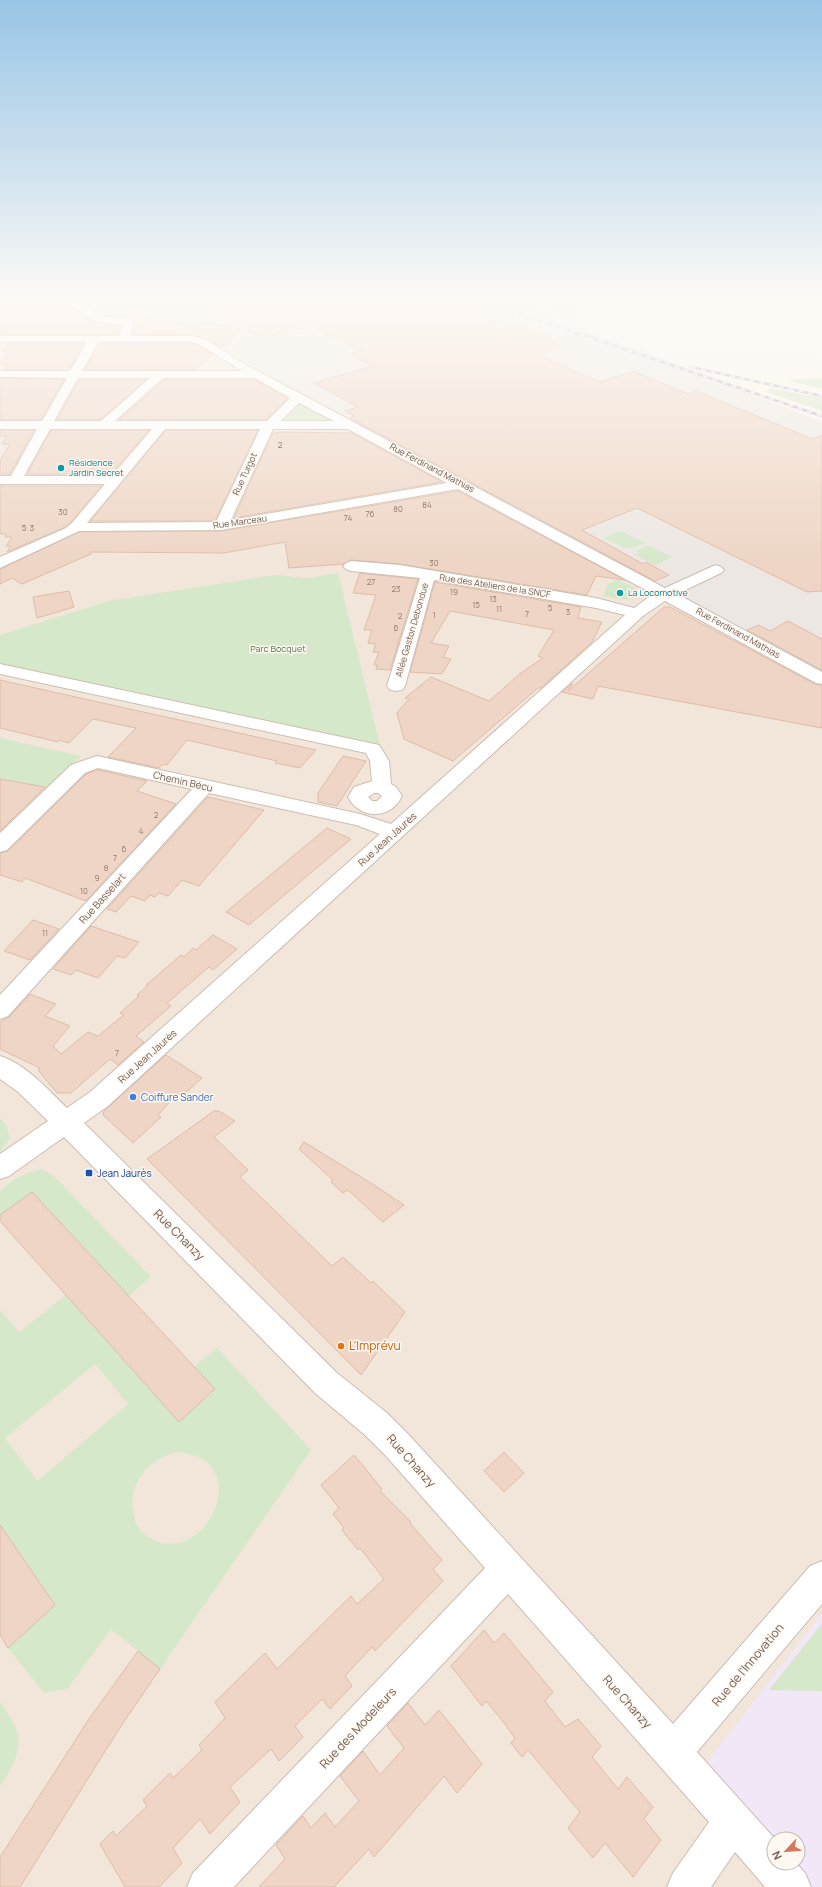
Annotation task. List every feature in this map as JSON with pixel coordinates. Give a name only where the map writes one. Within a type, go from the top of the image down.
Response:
[{"type":"street","points":[[15,480],[65,390]]},
{"type":"street","points":[[104,425],[143,390]]},
{"type":"street","points":[[285,390],[353,426]]},
{"type":"street","name":"Rue Turgot","points":[[221,526],[265,430],[298,397]]},
{"type":"street","name":"Rue Ferdinand Mathias","points":[[0,425],[161,426],[271,424],[353,426],[822,679]]},
{"type":"street","points":[[76,527],[161,426]]},
{"type":"street","points":[[0,480],[115,480]]},
{"type":"street","name":"Rue Marceau","points":[[0,563],[69,532],[76,527],[221,526],[462,484]]},
{"type":"street","name":"Rue des Ateliers de la SNCF","points":[[351,566],[389,569],[428,575],[596,603],[637,613]]},
{"type":"street","name":"Rue Jean Jaurès","points":[[0,1168],[100,1099],[637,613],[654,600],[665,594],[716,570]]},
{"type":"street","name":"Allée Gaston Debondue","points":[[396,686],[428,575]]},
{"type":"street","points":[[0,669],[372,749],[376,752],[380,761],[381,787]]},
{"type":"street","name":"Chemin Bécu","points":[[0,845],[78,769],[90,763],[102,763],[372,823],[395,832]]},
{"type":"street","name":"Rue Basselart","points":[[0,1010],[205,786]]},
{"type":"street","name":"Rue Chanzy","points":[[0,1066],[26,1084],[67,1123],[326,1383],[376,1424],[673,1752],[791,1887]]},
{"type":"street","name":"Rue des Modeleurs","points":[[207,1887],[508,1570]]},
{"type":"street","name":"Rue de l'Innovation","points":[[673,1752],[822,1578]]},
{"type":"street","points":[[687,1887],[733,1822]]},
{"type":"shaded area","points":[[0,390],[295,390],[822,673],[822,1887],[0,1887]]},
{"type":"shaded area","points":[[295,390],[741,390],[822,422],[822,674]]},
{"type":"shaded area","points":[[822,1613],[822,1887],[812,1887],[798,1871],[806,1871],[806,1831],[766,1831],[704,1766]]},
{"type":"green space","points":[[768,390],[781,390],[822,398],[822,411],[766,392]]},
{"type":"green space","points":[[300,403],[330,420],[327,423],[283,422]]},
{"type":"green space","points":[[620,531],[645,543],[631,549],[627,547],[624,548],[604,538]]},
{"type":"green space","points":[[648,545],[672,557],[655,565],[635,555],[638,553],[635,551]]},
{"type":"green space","name":"Parc Bocquet","points":[[338,573],[380,746],[0,665],[0,635],[109,601],[275,575],[308,578]]},
{"type":"green space","points":[[617,579],[635,588],[639,594],[635,597],[626,599],[603,596],[608,584]]},
{"type":"green space","points":[[0,738],[81,756],[48,788],[0,779]]},
{"type":"green space","points":[[0,1118],[6,1126],[10,1138],[0,1152]]},
{"type":"green space","points":[[42,1169],[54,1176],[151,1277],[128,1296],[32,1192],[0,1215],[0,1192],[9,1183],[19,1177]]},
{"type":"green space","points":[[66,1295],[179,1422],[215,1390],[194,1367],[217,1348],[311,1450],[160,1669],[111,1629],[68,1688],[44,1693],[8,1648],[0,1525],[0,1310],[19,1332]],"holes":[[[95,1364],[128,1404],[37,1481],[5,1438]],[[175,1452],[201,1458],[215,1473],[219,1492],[214,1512],[202,1529],[184,1541],[164,1543],[142,1532],[137,1525],[133,1510],[134,1490],[138,1481],[149,1466],[157,1460]]]},
{"type":"green space","points":[[822,1623],[822,1691],[769,1690]]},
{"type":"green space","points":[[0,1701],[16,1729],[18,1744],[15,1759],[0,1787]]},
{"type":"building","points":[[0,390],[58,390],[41,420],[0,420]]},
{"type":"building","points":[[73,390],[134,390],[100,420],[57,420]]},
{"type":"building","points":[[153,390],[273,390],[288,398],[266,420],[119,420]]},
{"type":"building","points":[[326,390],[679,390],[688,394],[696,391],[813,439],[822,435],[822,591],[807,592],[637,508],[582,530],[643,564],[646,562],[669,575],[655,581],[350,418],[354,416],[345,411],[358,407]]},
{"type":"building","points":[[0,430],[34,430],[10,474],[0,474],[0,460],[10,444],[2,444],[7,436],[0,436]]},
{"type":"building","points":[[51,430],[149,430],[111,474],[27,474]]},
{"type":"building","points":[[166,430],[258,430],[215,521],[90,521]]},
{"type":"building","points":[[280,432],[352,433],[442,482],[234,518],[272,434]]},
{"type":"building","points":[[0,486],[102,486],[70,523],[63,528],[7,552],[11,546],[6,546],[12,537],[5,537],[6,534],[0,534]]},
{"type":"building","points":[[458,491],[625,580],[596,576],[587,595],[400,564],[351,560],[343,564],[289,568],[285,542],[224,553],[90,552],[91,554],[22,584],[12,578],[0,584],[0,569],[79,532],[221,531]]},
{"type":"building","points":[[360,573],[418,579],[390,670],[376,669],[377,665],[374,665],[379,652],[373,652],[376,644],[368,643],[372,630],[364,630],[376,595],[353,593]]},
{"type":"building","points":[[435,582],[581,607],[578,618],[602,622],[592,642],[541,688],[538,688],[453,761],[404,739],[397,713],[409,699],[405,698],[431,677],[489,701],[521,673],[543,658],[538,656],[554,630],[450,611],[431,643],[449,646],[443,657],[451,659],[442,674],[410,672]]},
{"type":"building","points":[[69,591],[74,607],[37,618],[33,597]]},
{"type":"building","points":[[664,607],[670,607],[815,684],[822,685],[822,728],[598,686],[593,699],[562,692],[573,683],[568,691]]},
{"type":"building","points":[[788,621],[822,639],[822,670],[747,630],[759,625],[770,631]]},
{"type":"building","points":[[0,680],[316,750],[300,768],[275,763],[277,761],[187,740],[167,765],[163,764],[159,768],[108,757],[136,728],[93,719],[69,743],[59,740],[58,742],[0,728]]},
{"type":"building","points":[[343,756],[366,761],[337,806],[318,802],[318,793]]},
{"type":"building","points":[[98,770],[147,781],[137,791],[176,804],[86,901],[25,878],[22,882],[0,875],[0,853],[8,851],[86,774]]},
{"type":"building","points":[[0,779],[45,787],[0,831]]},
{"type":"building","points":[[208,797],[264,810],[199,886],[182,880],[168,896],[159,893],[155,897],[150,895],[145,901],[131,896],[116,912],[107,909]]},
{"type":"building","points":[[327,828],[351,839],[249,925],[226,912]]},
{"type":"building","points":[[33,920],[59,929],[30,960],[4,951]]},
{"type":"building","points":[[91,926],[139,942],[125,958],[117,956],[98,978],[76,970],[71,975],[53,969]]},
{"type":"building","points":[[213,935],[237,949],[213,970],[209,967],[167,1003],[171,1006],[136,1036],[144,1042],[118,1065],[110,1059],[71,1093],[57,1093],[38,1070],[40,1068],[0,1049],[0,1022],[9,1017],[30,994],[56,1004],[45,1016],[70,1026],[53,1046],[61,1054],[88,1032],[98,1036],[124,1015],[120,1013],[139,996],[137,995],[147,986],[146,985],[181,955],[184,957],[193,948],[196,950]]},
{"type":"building","points":[[166,1055],[202,1078],[183,1095],[173,1098],[158,1115],[161,1117],[133,1143],[103,1115],[104,1111]]},
{"type":"building","points":[[214,1111],[219,1111],[235,1121],[214,1137],[248,1170],[240,1177],[332,1266],[343,1257],[371,1283],[373,1281],[405,1312],[361,1375],[147,1159]]},
{"type":"building","points":[[304,1142],[404,1205],[383,1222],[348,1190],[343,1193],[331,1182],[333,1180],[299,1149]]},
{"type":"building","points":[[32,1192],[215,1389],[179,1422],[0,1221],[0,1215]]},
{"type":"building","points":[[504,1452],[524,1473],[504,1492],[484,1471]]},
{"type":"building","points":[[354,1455],[382,1489],[380,1491],[411,1522],[410,1523],[442,1560],[433,1569],[443,1581],[375,1651],[372,1647],[345,1676],[352,1686],[330,1709],[322,1699],[295,1726],[303,1737],[279,1761],[271,1749],[230,1787],[240,1802],[210,1834],[200,1819],[173,1848],[182,1863],[159,1887],[125,1887],[100,1844],[113,1831],[116,1836],[147,1806],[143,1800],[170,1773],[173,1778],[202,1750],[199,1745],[225,1718],[215,1702],[265,1653],[277,1669],[351,1596],[357,1604],[384,1579],[360,1548],[358,1550],[342,1530],[344,1528],[333,1514],[339,1508],[321,1485]]},
{"type":"building","points":[[0,1525],[55,1605],[8,1648],[0,1635]]},
{"type":"building","points":[[484,1630],[494,1643],[504,1633],[553,1692],[545,1701],[565,1727],[578,1719],[601,1746],[592,1757],[618,1789],[627,1777],[653,1807],[644,1819],[661,1840],[633,1877],[605,1843],[593,1858],[568,1828],[580,1812],[528,1750],[522,1757],[511,1743],[515,1738],[501,1719],[486,1701],[482,1706],[451,1666]]},
{"type":"building","points":[[138,1651],[160,1669],[121,1726],[20,1887],[0,1887],[0,1857],[89,1719]]},
{"type":"building","points":[[408,1703],[425,1725],[439,1710],[482,1764],[457,1793],[444,1776],[374,1857],[369,1849],[334,1887],[259,1887],[285,1859],[276,1845],[303,1816],[311,1828],[325,1813],[335,1827],[359,1801],[340,1776],[363,1751],[380,1775],[404,1748],[387,1726]]},
{"type":"railway","points":[[745,390],[822,416]]},
{"type":"railway","points":[[795,390],[822,396]]},
{"type":"place","name":"Résidence Jardin Secret","points":[[61,468]]},
{"type":"place","name":"La Locomotive","points":[[620,593]]},
{"type":"place","name":"Coiffure Sander","points":[[133,1097]]},
{"type":"place","name":"Jean Jaurès","points":[[89,1173]]},
{"type":"place","name":"L'Imprévu","points":[[341,1346]]}]
